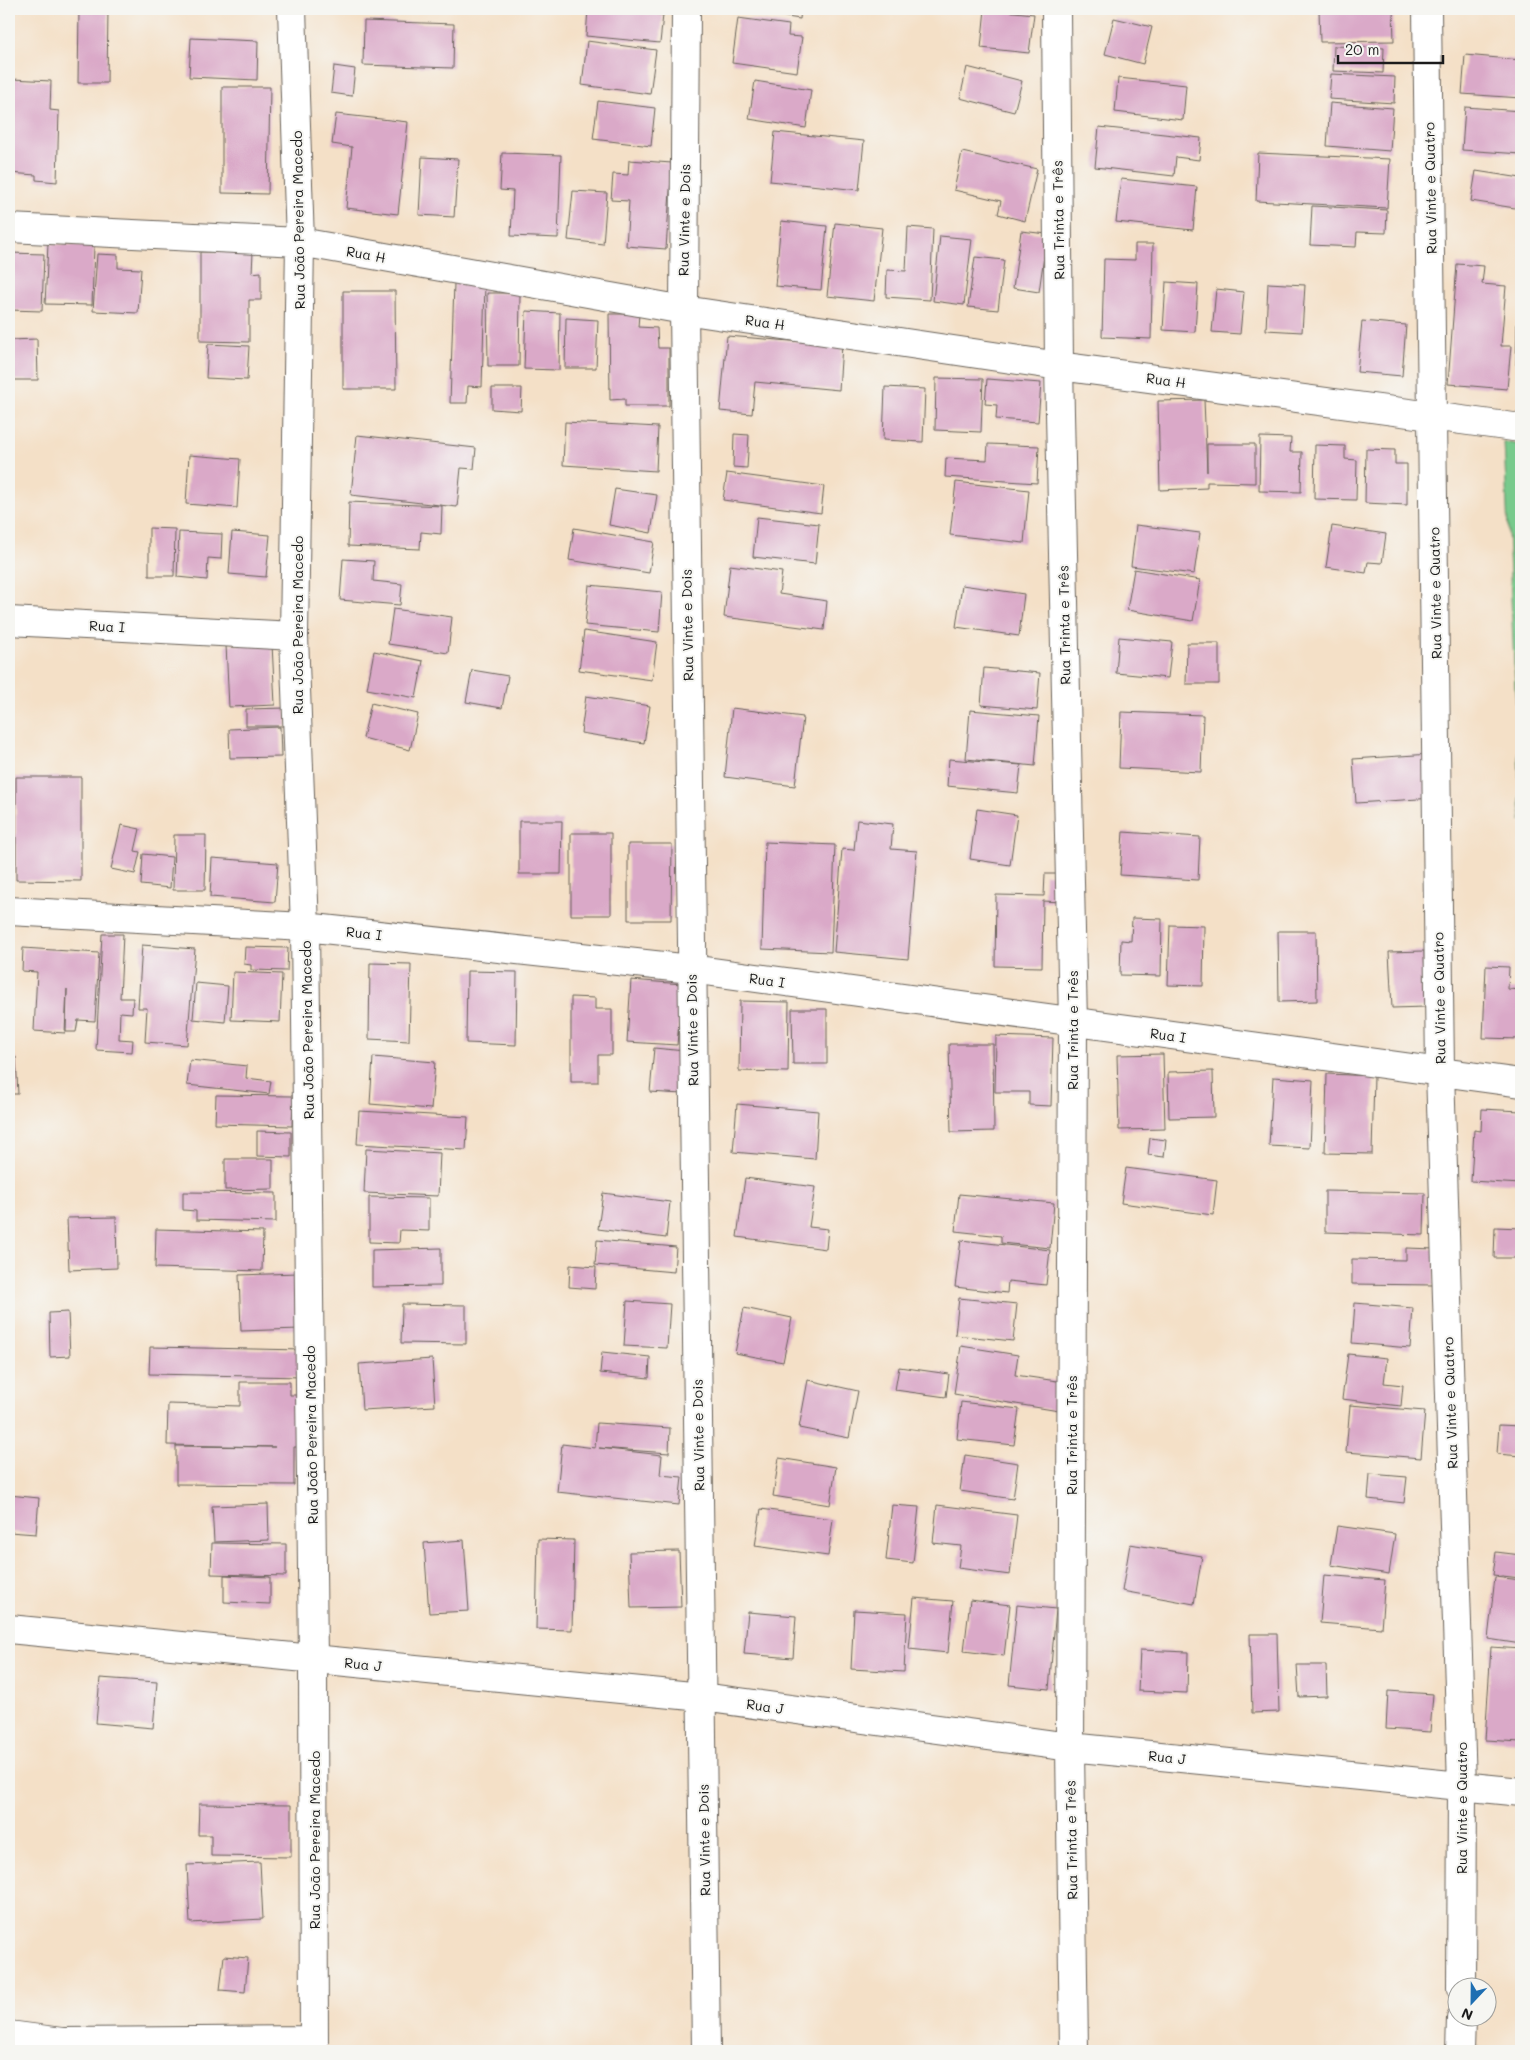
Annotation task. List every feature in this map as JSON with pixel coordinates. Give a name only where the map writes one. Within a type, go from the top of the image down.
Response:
[{"type":"street","name":"Rua João Pereira Macedo","points":[[292,9],[300,242],[294,636],[306,927],[313,1659],[314,2046]]},
{"type":"street","name":"Rua Vinte e Dois","points":[[686,9],[684,310],[706,2051]]},
{"type":"street","name":"Rua Trinta e Três","points":[[1056,9],[1059,366],[1073,1022],[1070,1747],[1074,2051]]},
{"type":"street","name":"Rua Vinte e Quatro","points":[[1428,9],[1440,1071],[1462,1786],[1461,1978]]},
{"type":"street","name":"Rua H","points":[[9,228],[300,242],[684,310],[1059,366],[1521,428]]},
{"type":"street","name":"Rua I","points":[[9,621],[294,636]]},
{"type":"street","name":"Rua I","points":[[9,911],[306,927],[691,970],[1521,1083]]},
{"type":"street","name":"Rua J","points":[[9,1629],[702,1697],[1070,1747],[1521,1792]]},
{"type":"street","points":[[1460,2051],[1461,2028]]},
{"type":"street","points":[[9,2035],[61,2047],[314,2046]]},
{"type":"green space","points":[[1504,442],[1521,445],[1521,821]]},
{"type":"building","points":[[79,9],[108,9],[107,83],[78,83]]},
{"type":"building","points":[[588,9],[663,15],[660,43],[586,36]]},
{"type":"building","points":[[735,9],[801,9],[800,19]]},
{"type":"building","points":[[985,9],[1034,14],[1029,53],[981,48]]},
{"type":"building","points":[[1319,9],[1393,9],[1394,41],[1320,42]]},
{"type":"building","points":[[738,18],[789,25],[788,36],[802,37],[797,72],[732,63]]},
{"type":"building","points":[[1114,18],[1152,27],[1143,64],[1105,54]]},
{"type":"building","points":[[364,21],[454,24],[453,68],[363,65]]},
{"type":"building","points":[[191,38],[258,41],[257,80],[189,77]]},
{"type":"building","points":[[587,41],[656,50],[650,94],[582,85]]},
{"type":"building","points":[[1334,46],[1384,48],[1383,73],[1333,71]]},
{"type":"building","points":[[1465,55],[1521,60],[1521,98],[1462,94]]},
{"type":"building","points":[[334,66],[355,69],[352,96],[331,93]]},
{"type":"building","points":[[967,67],[1022,81],[1014,112],[960,98]]},
{"type":"building","points":[[1331,74],[1395,77],[1394,103],[1329,99]]},
{"type":"building","points":[[1118,78],[1186,85],[1183,120],[1115,112]]},
{"type":"building","points":[[12,79],[51,81],[50,110],[59,111],[57,182],[36,180],[36,175],[9,173]]},
{"type":"building","points":[[755,81],[811,90],[806,128],[749,119]]},
{"type":"building","points":[[222,87],[270,87],[268,194],[222,193]]},
{"type":"building","points":[[598,101],[655,108],[651,146],[593,139]]},
{"type":"building","points":[[1330,103],[1393,108],[1390,151],[1327,146]]},
{"type":"building","points":[[1465,107],[1521,111],[1521,154],[1462,150]]},
{"type":"building","points":[[336,114],[408,122],[398,214],[346,208],[352,147],[332,144]]},
{"type":"building","points":[[1099,127],[1201,138],[1199,160],[1176,157],[1174,176],[1095,167]]},
{"type":"building","points":[[775,132],[864,141],[859,190],[770,181]]},
{"type":"building","points":[[962,152],[1037,169],[1025,221],[998,214],[1001,201],[954,190]]},
{"type":"building","points":[[502,153],[561,155],[558,238],[511,236],[513,191],[500,190]]},
{"type":"building","points":[[1258,153],[1390,159],[1387,208],[1256,201]]},
{"type":"building","points":[[422,157],[458,159],[454,217],[419,215]]},
{"type":"building","points":[[629,160],[672,163],[666,249],[626,246],[629,201],[611,200],[613,174],[628,175]]},
{"type":"building","points":[[1476,171],[1521,178],[1521,209],[1471,201]]},
{"type":"building","points":[[1121,179],[1197,187],[1193,230],[1116,222]]},
{"type":"building","points":[[573,191],[607,193],[603,244],[568,240]]},
{"type":"building","points":[[1312,206],[1387,210],[1386,233],[1357,232],[1356,247],[1310,245]]},
{"type":"building","points":[[781,221],[827,226],[821,290],[775,286]]},
{"type":"building","points":[[835,223],[882,228],[874,301],[827,296]]},
{"type":"building","points":[[908,227],[933,229],[930,300],[886,297],[887,270],[906,271]]},
{"type":"building","points":[[1021,231],[1047,234],[1039,292],[1013,288]]},
{"type":"building","points":[[940,236],[972,239],[964,305],[933,301]]},
{"type":"building","points":[[48,244],[94,246],[92,305],[45,304]]},
{"type":"building","points":[[1135,244],[1153,244],[1151,339],[1102,337],[1104,259],[1135,260]]},
{"type":"building","points":[[200,252],[253,252],[252,273],[261,272],[261,300],[249,300],[249,342],[200,341]]},
{"type":"building","points":[[9,253],[44,254],[42,311],[9,310]]},
{"type":"building","points":[[97,254],[118,255],[118,268],[141,269],[138,313],[93,311]]},
{"type":"building","points":[[975,257],[1004,260],[998,310],[968,307]]},
{"type":"building","points":[[1457,264],[1484,266],[1482,284],[1506,286],[1501,346],[1511,346],[1507,389],[1448,384]]},
{"type":"building","points":[[1166,282],[1198,284],[1195,332],[1163,330]]},
{"type":"building","points":[[454,283],[485,284],[482,387],[468,386],[467,403],[450,403]]},
{"type":"building","points":[[1268,283],[1305,285],[1302,332],[1266,330]]},
{"type":"building","points":[[1216,289],[1244,292],[1240,334],[1212,332]]},
{"type":"building","points":[[343,291],[395,291],[396,389],[343,389]]},
{"type":"building","points":[[487,293],[520,293],[519,366],[488,366]]},
{"type":"building","points":[[526,311],[560,313],[559,370],[524,369]]},
{"type":"building","points":[[609,314],[639,314],[638,327],[657,328],[658,348],[669,348],[669,406],[625,406],[625,399],[610,400]]},
{"type":"building","points":[[1517,316],[1521,316],[1521,365],[1516,365]]},
{"type":"building","points":[[566,318],[598,320],[596,368],[565,368]]},
{"type":"building","points":[[1362,321],[1406,325],[1402,376],[1357,372]]},
{"type":"building","points":[[727,336],[842,345],[839,390],[755,382],[752,414],[720,411]]},
{"type":"building","points":[[37,339],[38,380],[9,380],[9,340]]},
{"type":"building","points":[[208,344],[249,346],[247,380],[206,378]]},
{"type":"building","points":[[936,378],[983,379],[981,432],[935,430]]},
{"type":"building","points":[[987,379],[1041,383],[1038,422],[996,419],[997,405],[985,404]]},
{"type":"building","points":[[885,387],[925,389],[923,442],[883,440]]},
{"type":"building","points":[[492,388],[522,388],[521,411],[492,409]]},
{"type":"building","points":[[1204,400],[1207,472],[1207,444],[1255,444],[1255,483],[1207,482],[1207,488],[1160,490],[1158,401]]},
{"type":"building","points":[[565,422],[658,427],[656,471],[563,465]]},
{"type":"building","points":[[734,434],[749,435],[747,468],[733,467]]},
{"type":"building","points":[[357,435],[476,448],[474,469],[461,468],[457,507],[351,495]]},
{"type":"building","points":[[1260,437],[1291,438],[1290,452],[1302,452],[1301,492],[1259,491]]},
{"type":"building","points":[[988,444],[1039,446],[1037,483],[945,477],[946,458],[987,460]]},
{"type":"building","points":[[1315,445],[1345,446],[1345,459],[1357,460],[1356,500],[1314,499]]},
{"type":"building","points":[[1366,449],[1395,450],[1395,464],[1407,464],[1407,505],[1365,503]]},
{"type":"building","points":[[189,455],[240,459],[237,508],[186,504]]},
{"type":"building","points":[[727,473],[824,486],[821,513],[723,500]]},
{"type":"building","points":[[956,482],[1029,490],[1024,543],[950,535]]},
{"type":"building","points":[[615,489],[657,495],[651,533],[609,525]]},
{"type":"building","points":[[349,502],[442,506],[441,534],[421,532],[420,549],[348,546]]},
{"type":"building","points":[[757,517],[819,524],[815,564],[753,557]]},
{"type":"building","points":[[1136,525],[1200,533],[1194,574],[1131,566]]},
{"type":"building","points":[[1332,526],[1386,534],[1382,563],[1368,562],[1366,573],[1326,567]]},
{"type":"building","points":[[149,528],[175,529],[174,576],[149,576]]},
{"type":"building","points":[[574,528],[654,542],[649,573],[569,560]]},
{"type":"building","points":[[179,532],[222,534],[221,559],[208,558],[207,580],[177,577]]},
{"type":"building","points":[[232,532],[270,535],[266,577],[229,574]]},
{"type":"building","points":[[343,559],[374,561],[373,581],[402,584],[400,605],[340,600]]},
{"type":"building","points":[[730,565],[782,572],[779,594],[827,601],[824,630],[724,617]]},
{"type":"building","points":[[1134,569],[1200,580],[1193,621],[1127,610]]},
{"type":"building","points":[[589,585],[662,592],[659,632],[585,625]]},
{"type":"building","points":[[962,585],[1024,594],[1019,636],[956,627]]},
{"type":"building","points":[[393,609],[452,617],[448,653],[388,644]]},
{"type":"building","points":[[584,631],[657,642],[652,680],[579,670]]},
{"type":"building","points":[[1119,637],[1172,642],[1168,678],[1116,673]]},
{"type":"building","points":[[1187,643],[1219,643],[1219,684],[1186,684]]},
{"type":"building","points":[[272,644],[275,705],[229,707],[226,645]]},
{"type":"building","points":[[374,651],[423,661],[416,698],[367,689]]},
{"type":"building","points":[[984,668],[1040,673],[1037,710],[981,705]]},
{"type":"building","points":[[472,670],[508,676],[502,708],[466,702]]},
{"type":"building","points":[[586,696],[650,706],[644,743],[581,733]]},
{"type":"building","points":[[371,703],[418,714],[410,750],[363,738]]},
{"type":"building","points":[[286,708],[287,726],[246,726],[246,709]]},
{"type":"building","points":[[732,708],[803,717],[795,786],[725,777]]},
{"type":"building","points":[[970,710],[1039,716],[1035,766],[966,759]]},
{"type":"building","points":[[1121,712],[1203,715],[1201,772],[1119,768]]},
{"type":"building","points":[[280,727],[281,757],[230,758],[229,729]]},
{"type":"building","points":[[1431,754],[1434,798],[1356,803],[1353,759]]},
{"type":"building","points":[[949,759],[1021,765],[1018,793],[947,786]]},
{"type":"building","points":[[16,777],[81,777],[81,881],[16,880]]},
{"type":"building","points":[[977,809],[1017,815],[1010,865],[970,859]]},
{"type":"building","points":[[857,820],[893,824],[891,849],[917,851],[908,959],[834,952],[842,849],[854,850]]},
{"type":"building","points":[[519,821],[562,821],[561,874],[519,874]]},
{"type":"building","points":[[121,825],[140,829],[135,851],[140,852],[135,874],[111,869]]},
{"type":"building","points":[[1123,832],[1200,837],[1198,880],[1120,875]]},
{"type":"building","points":[[571,833],[611,833],[611,915],[571,915]]},
{"type":"building","points":[[174,835],[206,835],[205,890],[173,890]]},
{"type":"building","points":[[765,842],[835,845],[831,952],[762,949]]},
{"type":"building","points":[[628,844],[672,844],[671,920],[628,920]]},
{"type":"building","points":[[143,854],[172,857],[170,888],[141,885]]},
{"type":"building","points":[[212,858],[278,863],[275,902],[210,897]]},
{"type":"building","points":[[1045,874],[1063,874],[1062,902],[1043,901],[1042,967],[995,966],[996,895],[1044,896]]},
{"type":"building","points":[[1132,918],[1162,919],[1161,976],[1120,975],[1121,940],[1131,941]]},
{"type":"building","points":[[1170,925],[1204,926],[1203,986],[1168,985]]},
{"type":"building","points":[[1278,931],[1316,931],[1317,1001],[1279,1002]]},
{"type":"building","points":[[102,934],[123,934],[120,998],[133,998],[132,1013],[120,1012],[119,1039],[133,1040],[132,1052],[96,1050]]},
{"type":"building","points":[[142,945],[195,949],[187,1045],[145,1042],[147,1008],[138,1008]]},
{"type":"building","points":[[245,947],[288,948],[287,971],[251,970],[251,965],[244,964]]},
{"type":"building","points":[[23,948],[99,953],[95,1021],[78,1020],[76,1032],[66,1032],[67,989],[65,1033],[34,1031],[37,972],[22,971]]},
{"type":"building","points":[[1424,951],[1426,1007],[1392,1008],[1389,952]]},
{"type":"building","points":[[370,963],[411,964],[409,1041],[369,1039]]},
{"type":"building","points":[[1486,966],[1509,967],[1508,989],[1521,990],[1520,1039],[1483,1038]]},
{"type":"building","points":[[467,971],[517,972],[516,1045],[466,1043]]},
{"type":"building","points":[[233,972],[282,974],[280,1022],[231,1020]]},
{"type":"building","points":[[631,980],[682,984],[677,1045],[627,1042]]},
{"type":"building","points":[[196,983],[228,986],[225,1022],[193,1019]]},
{"type":"building","points":[[571,997],[595,998],[595,1009],[612,1009],[612,1055],[598,1055],[598,1082],[571,1082]]},
{"type":"building","points":[[740,1001],[789,1002],[788,1072],[739,1071]]},
{"type":"building","points":[[792,1009],[827,1009],[827,1064],[793,1064]]},
{"type":"building","points":[[996,1036],[1053,1038],[1051,1106],[1029,1105],[1029,1092],[995,1092]]},
{"type":"building","points":[[949,1044],[993,1044],[994,1131],[951,1132]]},
{"type":"building","points":[[654,1048],[685,1051],[682,1094],[650,1092]]},
{"type":"building","points":[[1163,1054],[1165,1129],[1119,1130],[1117,1055]]},
{"type":"building","points":[[16,1057],[18,1094],[9,1094],[9,1058]]},
{"type":"building","points":[[373,1057],[435,1062],[431,1109],[370,1104]]},
{"type":"building","points":[[190,1060],[247,1066],[246,1078],[271,1081],[269,1094],[187,1085]]},
{"type":"building","points":[[1213,1071],[1214,1117],[1169,1118],[1168,1072]]},
{"type":"building","points":[[1327,1074],[1374,1076],[1372,1154],[1325,1153]]},
{"type":"building","points":[[1273,1077],[1313,1080],[1310,1148],[1269,1146]]},
{"type":"building","points":[[216,1095],[293,1096],[292,1126],[215,1124]]},
{"type":"building","points":[[737,1104],[818,1111],[815,1159],[733,1152]]},
{"type":"building","points":[[1482,1109],[1521,1111],[1521,1184],[1471,1181],[1474,1130],[1481,1131]]},
{"type":"building","points":[[359,1111],[468,1117],[466,1150],[357,1144]]},
{"type":"building","points":[[257,1131],[291,1132],[291,1157],[257,1156]]},
{"type":"building","points":[[1150,1138],[1166,1140],[1164,1157],[1148,1155]]},
{"type":"building","points":[[366,1149],[440,1153],[438,1196],[364,1193]]},
{"type":"building","points":[[225,1159],[273,1159],[273,1189],[225,1190]]},
{"type":"building","points":[[1126,1168],[1217,1180],[1213,1215],[1121,1203]]},
{"type":"building","points":[[745,1178],[815,1187],[809,1227],[828,1229],[826,1249],[737,1237]]},
{"type":"building","points":[[1325,1191],[1425,1193],[1424,1235],[1325,1232]]},
{"type":"building","points":[[183,1192],[276,1193],[276,1222],[196,1220],[196,1211],[183,1210]]},
{"type":"building","points":[[603,1193],[670,1202],[666,1238],[598,1229]]},
{"type":"building","points":[[959,1194],[1054,1203],[1050,1248],[1001,1243],[1001,1236],[955,1231]]},
{"type":"building","points":[[369,1197],[429,1198],[429,1231],[400,1230],[399,1243],[369,1242]]},
{"type":"building","points":[[116,1217],[117,1268],[69,1270],[67,1218]]},
{"type":"building","points":[[1495,1227],[1521,1228],[1521,1258],[1494,1258]]},
{"type":"building","points":[[156,1229],[263,1232],[262,1271],[155,1268]]},
{"type":"building","points":[[597,1240],[676,1247],[674,1272],[595,1265]]},
{"type":"building","points":[[961,1240],[1050,1250],[1046,1285],[1008,1281],[1007,1293],[955,1287]]},
{"type":"building","points":[[441,1248],[441,1286],[372,1287],[372,1250]]},
{"type":"building","points":[[1406,1248],[1435,1249],[1434,1285],[1352,1284],[1352,1259],[1406,1260]]},
{"type":"building","points":[[570,1265],[596,1267],[595,1289],[569,1287]]},
{"type":"building","points":[[298,1273],[300,1329],[241,1331],[239,1275]]},
{"type":"building","points":[[959,1298],[1017,1304],[1013,1341],[955,1335]]},
{"type":"building","points":[[627,1301],[670,1304],[667,1348],[624,1346]]},
{"type":"building","points":[[1355,1303],[1413,1308],[1410,1348],[1352,1343]]},
{"type":"building","points":[[402,1304],[466,1305],[466,1344],[401,1343]]},
{"type":"building","points":[[744,1308],[792,1318],[783,1362],[735,1353]]},
{"type":"building","points":[[68,1312],[70,1356],[50,1357],[49,1313]]},
{"type":"building","points":[[9,1325],[14,1325],[12,1366],[9,1366]]},
{"type":"building","points":[[961,1346],[1018,1355],[1015,1375],[1064,1382],[1059,1411],[954,1394]]},
{"type":"building","points":[[150,1347],[304,1350],[303,1377],[149,1374]]},
{"type":"building","points":[[602,1352],[650,1357],[649,1378],[600,1373]]},
{"type":"building","points":[[1348,1354],[1387,1358],[1384,1383],[1403,1385],[1401,1406],[1342,1399]]},
{"type":"building","points":[[432,1359],[435,1406],[362,1410],[359,1364]]},
{"type":"building","points":[[899,1367],[949,1374],[946,1397],[895,1390]]},
{"type":"building","points":[[1521,1378],[1521,1413],[1516,1412]]},
{"type":"building","points":[[808,1380],[858,1391],[849,1438],[799,1428]]},
{"type":"building","points":[[240,1382],[290,1382],[290,1395],[301,1395],[301,1447],[294,1447],[294,1485],[176,1484],[176,1446],[275,1447],[167,1445],[168,1404],[240,1406]]},
{"type":"building","points":[[961,1402],[1019,1409],[1014,1445],[957,1439]]},
{"type":"building","points":[[1350,1405],[1425,1411],[1421,1458],[1346,1452]]},
{"type":"building","points":[[597,1423],[670,1428],[669,1453],[599,1448],[662,1455],[660,1475],[682,1477],[679,1505],[557,1492],[562,1444],[595,1448]]},
{"type":"building","points":[[1499,1425],[1521,1426],[1521,1456],[1497,1454]]},
{"type":"building","points":[[965,1455],[1018,1463],[1013,1499],[960,1491]]},
{"type":"building","points":[[779,1458],[836,1467],[830,1505],[773,1496]]},
{"type":"building","points":[[1370,1474],[1407,1477],[1404,1503],[1368,1499]]},
{"type":"building","points":[[9,1495],[39,1498],[36,1534],[9,1532]]},
{"type":"building","points":[[268,1504],[269,1540],[214,1542],[212,1506]]},
{"type":"building","points":[[892,1505],[919,1507],[913,1563],[886,1560]]},
{"type":"building","points":[[937,1505],[1017,1515],[1010,1575],[958,1568],[961,1546],[933,1543]]},
{"type":"building","points":[[761,1509],[833,1519],[828,1556],[755,1546]]},
{"type":"building","points":[[1337,1526],[1395,1534],[1389,1574],[1331,1565]]},
{"type":"building","points":[[538,1539],[574,1540],[572,1630],[536,1629]]},
{"type":"building","points":[[464,1540],[469,1611],[429,1613],[424,1543]]},
{"type":"building","points":[[212,1543],[286,1544],[286,1576],[211,1574]]},
{"type":"building","points":[[1130,1544],[1202,1556],[1194,1604],[1122,1591]]},
{"type":"building","points":[[679,1551],[681,1607],[631,1608],[629,1552]]},
{"type":"building","points":[[1496,1552],[1521,1555],[1521,1578],[1493,1575]]},
{"type":"building","points":[[224,1575],[270,1577],[270,1604],[224,1602]]},
{"type":"building","points":[[1324,1575],[1385,1580],[1381,1628],[1320,1623]]},
{"type":"building","points":[[1495,1577],[1521,1580],[1521,1644],[1488,1639]]},
{"type":"building","points":[[914,1598],[953,1601],[948,1653],[909,1649]]},
{"type":"building","points":[[970,1600],[1010,1605],[1004,1656],[964,1651]]},
{"type":"building","points":[[1017,1605],[1056,1609],[1049,1689],[1009,1685]]},
{"type":"building","points":[[854,1610],[907,1613],[904,1672],[851,1669]]},
{"type":"building","points":[[748,1612],[796,1616],[793,1658],[744,1654]]},
{"type":"building","points":[[1250,1634],[1277,1634],[1279,1712],[1252,1713]]},
{"type":"building","points":[[1491,1647],[1521,1649],[1521,1742],[1485,1740]]},
{"type":"building","points":[[1140,1650],[1188,1652],[1187,1693],[1138,1691]]},
{"type":"building","points":[[1297,1665],[1326,1665],[1327,1696],[1299,1697]]},
{"type":"building","points":[[100,1678],[157,1682],[153,1728],[96,1723]]},
{"type":"building","points":[[1388,1691],[1433,1694],[1430,1732],[1386,1729]]},
{"type":"building","points":[[199,1804],[291,1805],[291,1857],[211,1856],[211,1835],[198,1835]]},
{"type":"building","points":[[260,1862],[263,1919],[190,1923],[187,1865]]},
{"type":"building","points":[[224,1956],[248,1958],[245,1992],[220,1990]]}]
